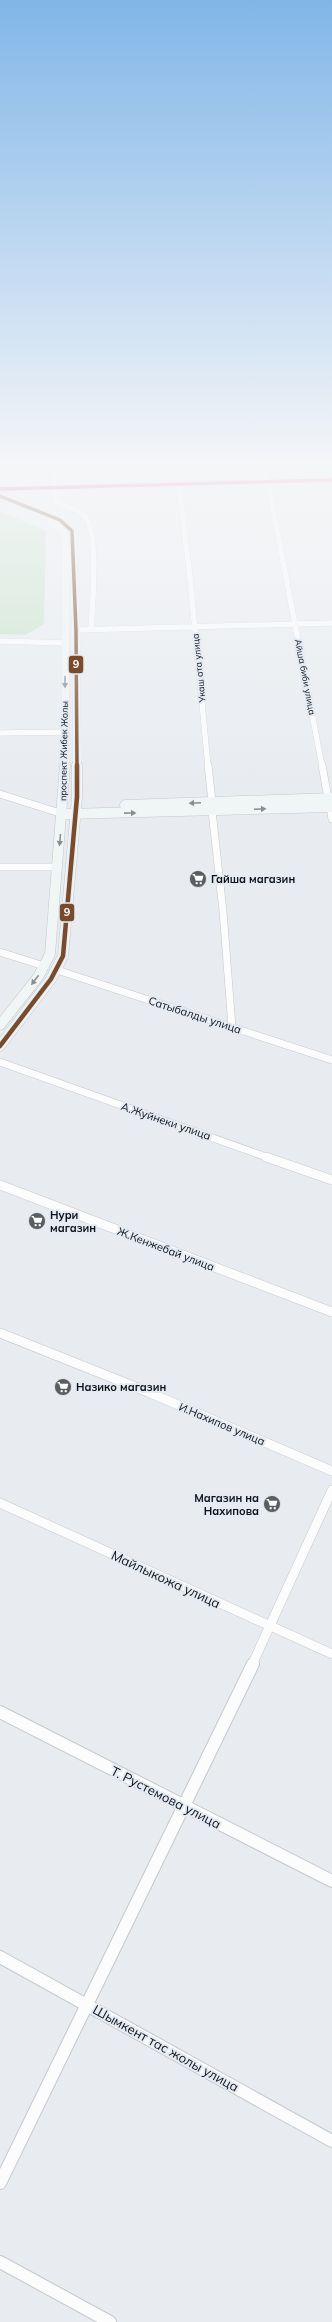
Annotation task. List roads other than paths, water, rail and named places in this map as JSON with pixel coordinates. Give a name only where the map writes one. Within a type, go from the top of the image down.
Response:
[{"type":"street","name":"проспект Жибек Жолы","points":[[0,1025],[44,966],[50,954],[63,811],[66,570]]},
{"type":"street","name":"проспект Жибек Жолы","points":[[0,1046],[57,970],[63,956],[75,811],[76,630],[74,570]]},
{"type":"street","points":[[91,630],[92,570]]},
{"type":"street","name":"Укаш ата улица","points":[[188,570],[195,628],[223,911],[232,1028]]},
{"type":"street","name":"Айша биби улица","points":[[285,570],[331,802],[332,818]]},
{"type":"street","points":[[76,630],[195,628],[332,623]]},
{"type":"street","points":[[0,640],[65,643]]},
{"type":"street","points":[[0,733],[65,732]]},
{"type":"street","points":[[0,794],[63,811],[331,802]]},
{"type":"street","points":[[0,867],[58,866]]},
{"type":"street","points":[[0,952],[44,966]]},
{"type":"street","name":"Сатыбалды улица","points":[[57,970],[332,1060]]},
{"type":"street","name":"А.Жуйнеки улица","points":[[0,1062],[332,1180]]},
{"type":"street","name":"Ж.Кенжебай улица","points":[[0,1185],[332,1312]]},
{"type":"street","name":"И.Нахипов улица","points":[[0,1333],[148,1392],[332,1471]]},
{"type":"street","points":[[0,2183],[271,1627],[332,1490]]},
{"type":"street","name":"Майлыкожа улица","points":[[0,1503],[332,1654]]},
{"type":"street","name":"Т. Рустемова улица","points":[[0,1712],[332,1881]]},
{"type":"street","name":"Шымкент тас жолы улица","points":[[0,1957],[88,2004],[332,2141]]},
{"type":"street","points":[[0,2262],[110,2322]]},
{"type":"place","name":"Гайша магазин","points":[[198,879]]},
{"type":"place","name":"Нури магазин","points":[[37,1221]]},
{"type":"place","name":"Назико магазин","points":[[63,1387]]},
{"type":"place","name":"Магазин на Нахипова","points":[[272,1504]]}]
